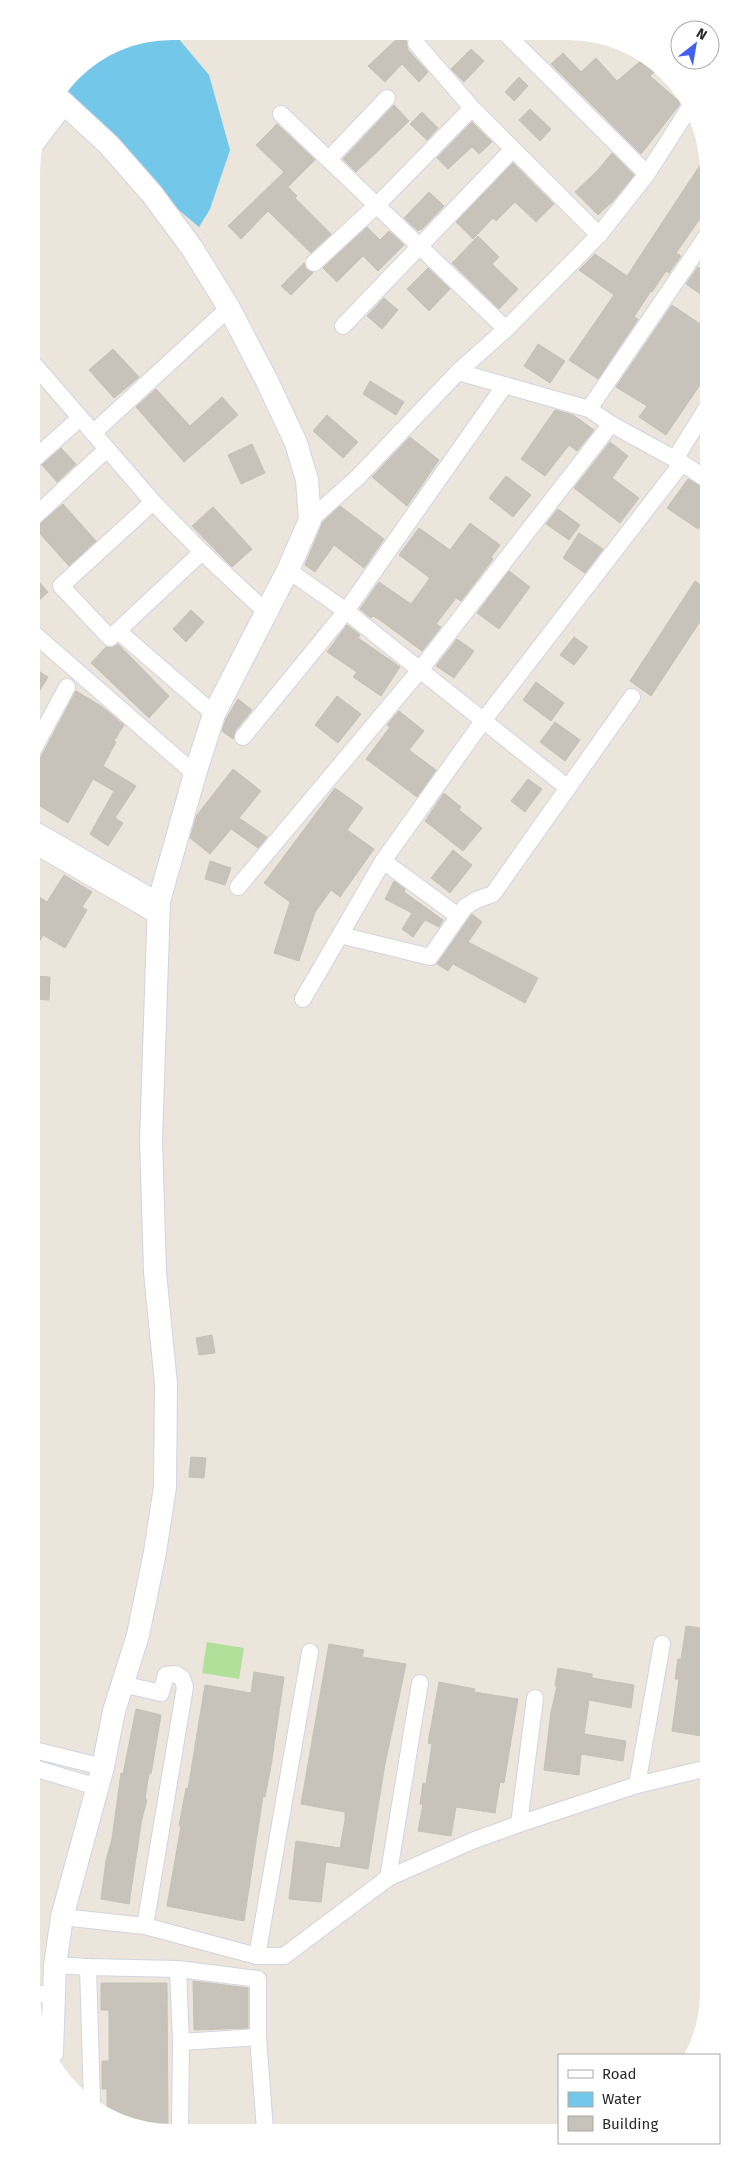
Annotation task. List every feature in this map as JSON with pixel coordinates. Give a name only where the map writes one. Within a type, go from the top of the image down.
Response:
[{"type":"main road","points":[[50,2042],[44,1995],[55,1965],[62,1916],[100,1778],[114,1710],[142,1616],[155,1552],[164,1487],[166,1384],[155,1272],[151,1140],[158,908],[195,774],[214,714],[288,570],[310,520],[307,480],[296,443],[267,381],[229,308],[192,248],[152,194],[109,145],[61,101]]},
{"type":"street","points":[[512,40],[647,174]]},
{"type":"street","points":[[416,43],[472,108],[512,150],[599,235]]},
{"type":"street","points":[[329,159],[387,98]]},
{"type":"street","points":[[314,262],[377,205],[472,108]]},
{"type":"street","points":[[310,520],[357,478],[458,372],[506,329],[599,235],[647,174],[686,113]]},
{"type":"street","points":[[282,114],[506,329]]},
{"type":"street","points":[[343,326],[512,150]]},
{"type":"street","points":[[589,409],[700,246]]},
{"type":"street","points":[[93,433],[229,308]]},
{"type":"street","points":[[40,371],[153,502],[202,552],[266,612]]},
{"type":"street","points":[[458,372],[589,409],[611,424],[700,475]]},
{"type":"street","points":[[243,737],[346,611],[505,385]]},
{"type":"street","points":[[40,454],[80,418]]},
{"type":"street","points":[[303,999],[384,861],[483,721],[678,461],[700,420]]},
{"type":"street","points":[[238,887],[420,670],[611,424]]},
{"type":"street","points":[[40,512],[107,449]]},
{"type":"street","points":[[153,502],[61,586],[110,638],[202,552]]},
{"type":"street","points":[[288,570],[346,611],[568,788]]},
{"type":"street","points":[[118,631],[214,714]]},
{"type":"street","points":[[40,639],[195,774]]},
{"type":"street","points":[[40,737],[67,687]]},
{"type":"street","points":[[340,935],[430,957],[465,907],[493,894],[632,697]]},
{"type":"street","points":[[40,833],[158,908]]},
{"type":"street","points":[[40,848],[158,908]]},
{"type":"street","points":[[384,861],[458,916]]},
{"type":"street","points":[[638,1785],[662,1644]]},
{"type":"street","points":[[257,1956],[310,1652]]},
{"type":"street","points":[[122,1684],[161,1693],[165,1677],[173,1674],[182,1678],[185,1686],[145,1926]]},
{"type":"street","points":[[388,1878],[420,1683]]},
{"type":"street","points":[[519,1824],[535,1698]]},
{"type":"street","points":[[40,1753],[100,1778]]},
{"type":"street","points":[[40,1769],[100,1778]]},
{"type":"street","points":[[62,1916],[145,1926],[257,1956],[277,1957],[290,1952],[388,1878],[472,1841],[519,1824],[638,1785],[700,1770]]},
{"type":"street","points":[[55,1965],[88,1968],[178,1968],[258,1979],[258,2037],[265,2124]]},
{"type":"street","points":[[88,1968],[92,2096]]},
{"type":"street","points":[[178,1968],[181,2042],[180,2124]]},
{"type":"street","points":[[181,2042],[258,2037]]},
{"type":"green space","points":[[207,1642],[244,1648],[239,1679],[202,1673]]},
{"type":"water","points":[[180,40],[209,75],[230,150],[210,209],[199,227],[174,206],[65,94],[85,73],[99,62],[121,50],[155,41]]},
{"type":"building","points":[[396,40],[406,40],[408,50],[428,72],[419,82],[402,64],[385,82],[368,66]]},
{"type":"building","points":[[471,49],[484,61],[464,82],[451,69]]},
{"type":"building","points":[[563,53],[581,72],[596,58],[617,81],[640,61],[654,72],[650,76],[680,104],[641,154],[551,64]]},
{"type":"building","points":[[519,77],[528,86],[514,101],[505,92]]},
{"type":"building","points":[[394,105],[409,121],[356,172],[343,159]]},
{"type":"building","points":[[530,109],[551,129],[540,141],[519,120]]},
{"type":"building","points":[[422,112],[438,128],[427,140],[410,124]]},
{"type":"building","points":[[472,122],[492,142],[479,154],[472,147],[448,169],[437,158]]},
{"type":"building","points":[[277,124],[315,160],[288,187],[297,196],[295,198],[331,234],[311,253],[268,211],[241,239],[228,226],[283,173],[256,145]]},
{"type":"building","points":[[612,153],[634,175],[614,200],[598,215],[575,192],[598,170]]},
{"type":"building","points":[[513,163],[554,204],[536,222],[515,202],[496,221],[493,218],[473,239],[456,222]]},
{"type":"building","points":[[700,165],[700,219],[676,253],[681,256],[669,273],[666,271],[651,291],[634,317],[638,319],[598,379],[569,360],[614,295],[579,270],[595,254],[627,276]]},
{"type":"building","points":[[429,192],[444,206],[418,231],[404,218]]},
{"type":"building","points":[[367,227],[380,240],[389,231],[404,245],[378,271],[363,256],[337,282],[323,268]]},
{"type":"building","points":[[478,236],[499,257],[492,264],[518,289],[499,309],[452,263]]},
{"type":"building","points":[[304,263],[306,269],[313,273],[291,295],[281,286]]},
{"type":"building","points":[[698,267],[700,268],[700,294],[686,284]]},
{"type":"building","points":[[428,268],[450,289],[429,311],[407,289]]},
{"type":"building","points":[[384,298],[398,310],[382,329],[367,316]]},
{"type":"building","points":[[672,305],[700,324],[700,385],[666,435],[639,417],[647,406],[616,387]]},
{"type":"building","points":[[538,344],[565,361],[550,383],[524,366]]},
{"type":"building","points":[[113,349],[139,377],[114,398],[89,370]]},
{"type":"building","points":[[370,381],[404,402],[396,415],[363,394]]},
{"type":"building","points":[[156,389],[190,426],[222,397],[238,415],[184,462],[136,407]]},
{"type":"building","points":[[555,410],[573,415],[594,430],[577,451],[569,445],[545,476],[521,459]]},
{"type":"building","points":[[327,415],[358,442],[343,458],[313,431]]},
{"type":"building","points":[[410,437],[439,460],[407,506],[372,477]]},
{"type":"building","points":[[610,442],[628,456],[612,478],[639,498],[620,523],[574,488]]},
{"type":"building","points":[[252,444],[265,473],[241,484],[228,455]]},
{"type":"building","points":[[61,448],[76,464],[57,482],[42,465]]},
{"type":"building","points":[[506,476],[531,495],[513,517],[489,498]]},
{"type":"building","points":[[688,479],[700,486],[700,526],[698,529],[667,508]]},
{"type":"building","points":[[63,504],[96,541],[69,566],[40,534],[40,524]]},
{"type":"building","points":[[340,506],[384,539],[364,568],[334,545],[315,572],[305,565],[323,522]]},
{"type":"building","points":[[213,507],[252,549],[232,567],[192,526]]},
{"type":"building","points":[[558,509],[580,525],[569,540],[546,524]]},
{"type":"building","points":[[470,523],[500,545],[491,557],[493,559],[461,601],[456,598],[436,624],[441,627],[422,651],[377,618],[372,616],[371,618],[360,609],[379,582],[411,604],[430,578],[399,555],[419,528],[450,550]]},
{"type":"building","points":[[579,533],[603,549],[585,573],[563,558]]},
{"type":"building","points":[[509,571],[530,587],[499,629],[477,613]]},
{"type":"building","points":[[695,581],[700,584],[700,622],[651,696],[630,681]]},
{"type":"building","points":[[40,583],[48,592],[40,600]]},
{"type":"building","points":[[191,610],[204,622],[186,642],[173,629]]},
{"type":"building","points":[[347,625],[360,635],[358,638],[400,667],[381,696],[353,677],[357,672],[327,652]]},
{"type":"building","points":[[574,637],[588,647],[574,665],[560,655]]},
{"type":"building","points":[[457,639],[474,651],[454,678],[436,666]]},
{"type":"building","points":[[118,644],[169,696],[149,718],[91,663],[106,647],[112,648]]},
{"type":"building","points":[[40,672],[48,677],[40,690]]},
{"type":"building","points":[[536,682],[564,703],[551,721],[523,700]]},
{"type":"building","points":[[76,691],[101,706],[124,725],[114,741],[116,742],[103,766],[136,786],[115,818],[123,823],[108,846],[90,834],[114,791],[93,779],[68,823],[40,806],[41,757]]},
{"type":"building","points":[[337,696],[361,714],[338,743],[315,725]]},
{"type":"building","points":[[238,699],[252,710],[235,731],[233,739],[222,731],[226,719]]},
{"type":"building","points":[[399,711],[424,731],[409,750],[436,770],[417,797],[366,759],[390,727],[387,725]]},
{"type":"building","points":[[555,722],[580,740],[565,761],[540,742]]},
{"type":"building","points":[[233,769],[261,791],[239,818],[267,837],[258,848],[231,829],[210,854],[190,838],[197,815]]},
{"type":"building","points":[[528,779],[542,789],[525,812],[511,801]]},
{"type":"building","points":[[335,788],[363,808],[347,830],[374,849],[340,897],[331,890],[315,912],[299,961],[274,953],[290,902],[264,883]]},
{"type":"building","points":[[444,793],[461,807],[459,810],[482,828],[463,851],[425,821]]},
{"type":"building","points":[[453,850],[472,865],[450,893],[431,878]]},
{"type":"building","points":[[210,861],[231,868],[225,885],[205,879]]},
{"type":"building","points":[[64,875],[92,892],[82,907],[87,910],[65,948],[43,935],[40,940],[40,898],[47,902]]},
{"type":"building","points":[[394,881],[405,889],[404,892],[443,920],[439,927],[425,920],[413,937],[402,929],[412,913],[385,899]]},
{"type":"building","points":[[472,914],[482,922],[468,942],[538,978],[525,1003],[453,964],[448,971],[437,964]]},
{"type":"building","points":[[40,976],[50,977],[49,1000],[40,999]]},
{"type":"building","points":[[212,1335],[215,1353],[199,1355],[196,1338]]},
{"type":"building","points":[[191,1457],[206,1458],[204,1478],[189,1477]]},
{"type":"building","points":[[686,1626],[700,1628],[700,1736],[672,1731],[679,1679],[675,1679],[678,1659],[681,1659]]},
{"type":"building","points":[[329,1644],[364,1650],[362,1657],[406,1664],[385,1764],[368,1869],[326,1862],[321,1902],[289,1899],[296,1841],[340,1848],[345,1820],[345,1812],[301,1804]]},
{"type":"building","points":[[558,1668],[592,1674],[592,1678],[634,1685],[631,1708],[589,1700],[584,1734],[626,1741],[623,1761],[581,1754],[579,1775],[544,1770]]},
{"type":"building","points":[[254,1672],[284,1677],[271,1766],[265,1797],[263,1796],[244,1921],[167,1906],[181,1826],[179,1826],[186,1788],[188,1789],[205,1685],[251,1693]]},
{"type":"building","points":[[439,1682],[475,1689],[474,1692],[518,1699],[504,1783],[500,1782],[495,1813],[456,1807],[451,1836],[418,1831],[423,1804],[420,1804],[423,1783],[426,1784],[432,1744],[428,1743]]},
{"type":"building","points":[[136,1709],[161,1715],[151,1774],[149,1773],[145,1799],[147,1800],[142,1818],[129,1904],[101,1899],[121,1773],[123,1774]]},
{"type":"building","points":[[193,1981],[248,1988],[248,2028],[194,2030]]},
{"type":"building","points":[[101,1983],[167,1983],[168,2124],[130,2117],[107,2106],[107,2089],[102,2089],[102,2061],[109,2061],[109,2010],[101,2010]]}]
